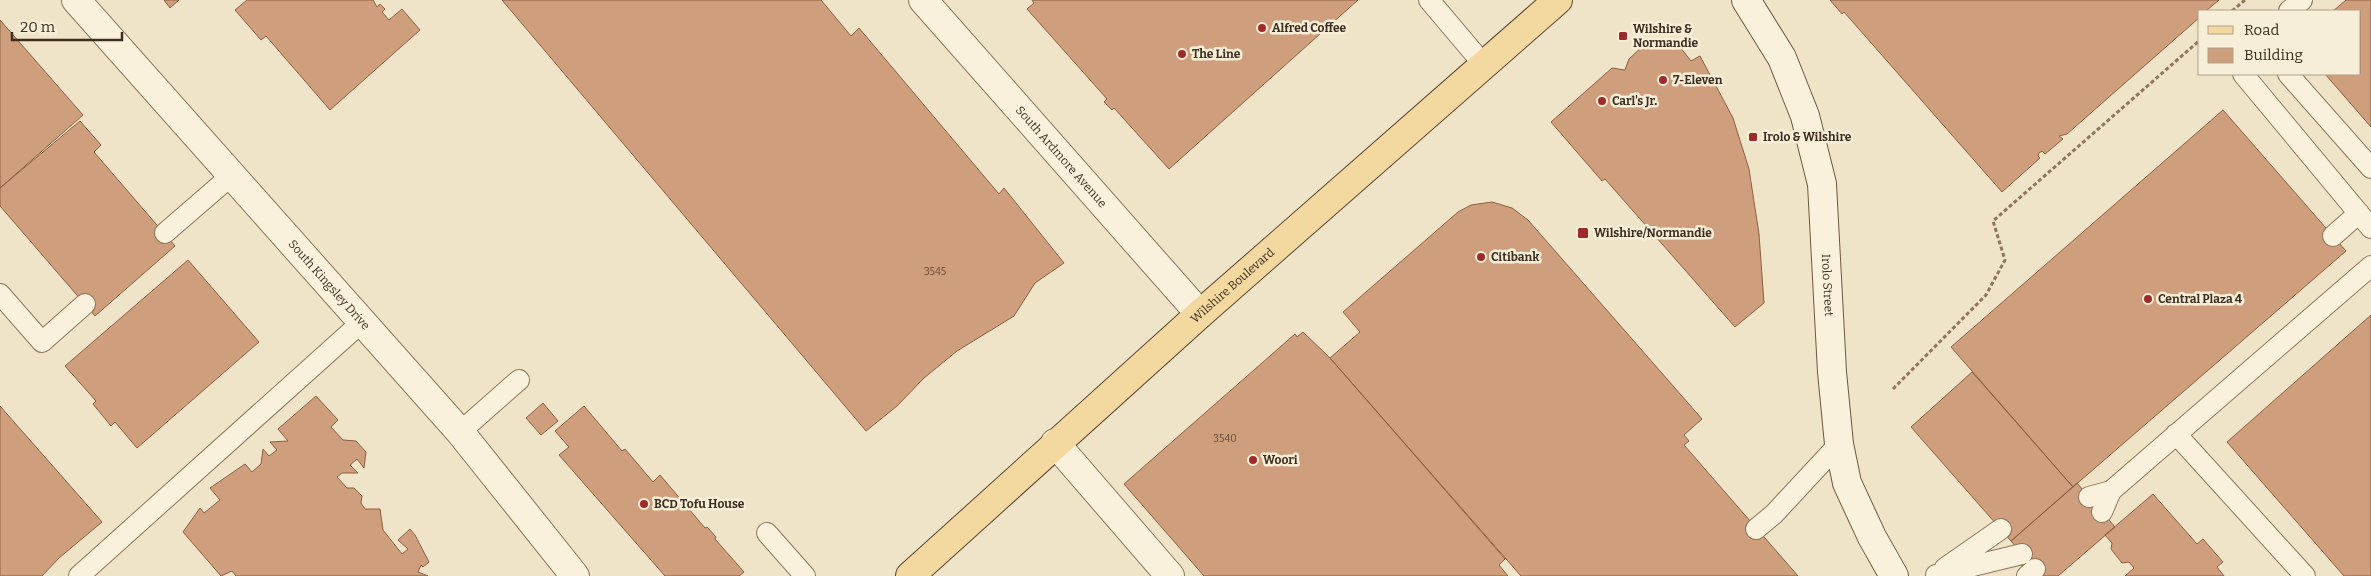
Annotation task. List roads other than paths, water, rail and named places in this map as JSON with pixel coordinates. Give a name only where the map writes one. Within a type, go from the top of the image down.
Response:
[{"type":"main road","name":"Wilshire Boulevard","points":[[910,576],[1200,314],[1558,0]]},
{"type":"street","name":"South Kingsley Drive","points":[[76,0],[460,432],[575,576]]},
{"type":"street","name":"South Ardmore Avenue","points":[[922,0],[1200,314]]},
{"type":"street","name":"Irolo Street","points":[[1746,0],[1782,58],[1805,116],[1822,184],[1832,372],[1839,444],[1847,483],[1872,537],[1894,576]]},
{"type":"street","points":[[1056,443],[1170,576]]},
{"type":"lane","points":[[1429,0],[1484,65]]},
{"type":"lane","points":[[2290,10],[2302,0]]},
{"type":"lane","points":[[2244,75],[2365,220],[2333,236]]},
{"type":"lane","points":[[2289,75],[2371,168]]},
{"type":"lane","points":[[165,234],[232,175]]},
{"type":"lane","points":[[2102,512],[2111,491],[2371,266]]},
{"type":"lane","points":[[0,294],[42,342],[85,304]]},
{"type":"lane","points":[[79,576],[362,322]]},
{"type":"lane","points":[[460,432],[519,380]]},
{"type":"lane","points":[[2176,434],[2305,576]]},
{"type":"lane","points":[[1756,528],[1774,514],[1839,444]]},
{"type":"lane","points":[[2089,497],[2111,491]]},
{"type":"lane","points":[[1935,575],[2001,530]]},
{"type":"lane","points":[[767,533],[805,576]]},
{"type":"lane","points":[[1935,575],[2022,554]]},
{"type":"place","name":"Alfred Coffee","points":[[1262,28]]},
{"type":"place","name":"Wilshire & Normandie","points":[[1623,36]]},
{"type":"place","name":"The Line","points":[[1182,54]]},
{"type":"place","name":"7-Eleven","points":[[1663,80]]},
{"type":"place","name":"Carl's Jr.","points":[[1602,101]]},
{"type":"place","name":"Irolo & Wilshire","points":[[1753,137]]},
{"type":"place","name":"Wilshire/Normandie","points":[[1583,233]]},
{"type":"place","name":"Citibank","points":[[1481,257]]},
{"type":"place","name":"Central Plaza 4","points":[[2148,299]]},
{"type":"place","name":"Woori","points":[[1253,460]]},
{"type":"place","name":"BCD Tofu House","points":[[644,504]]}]
